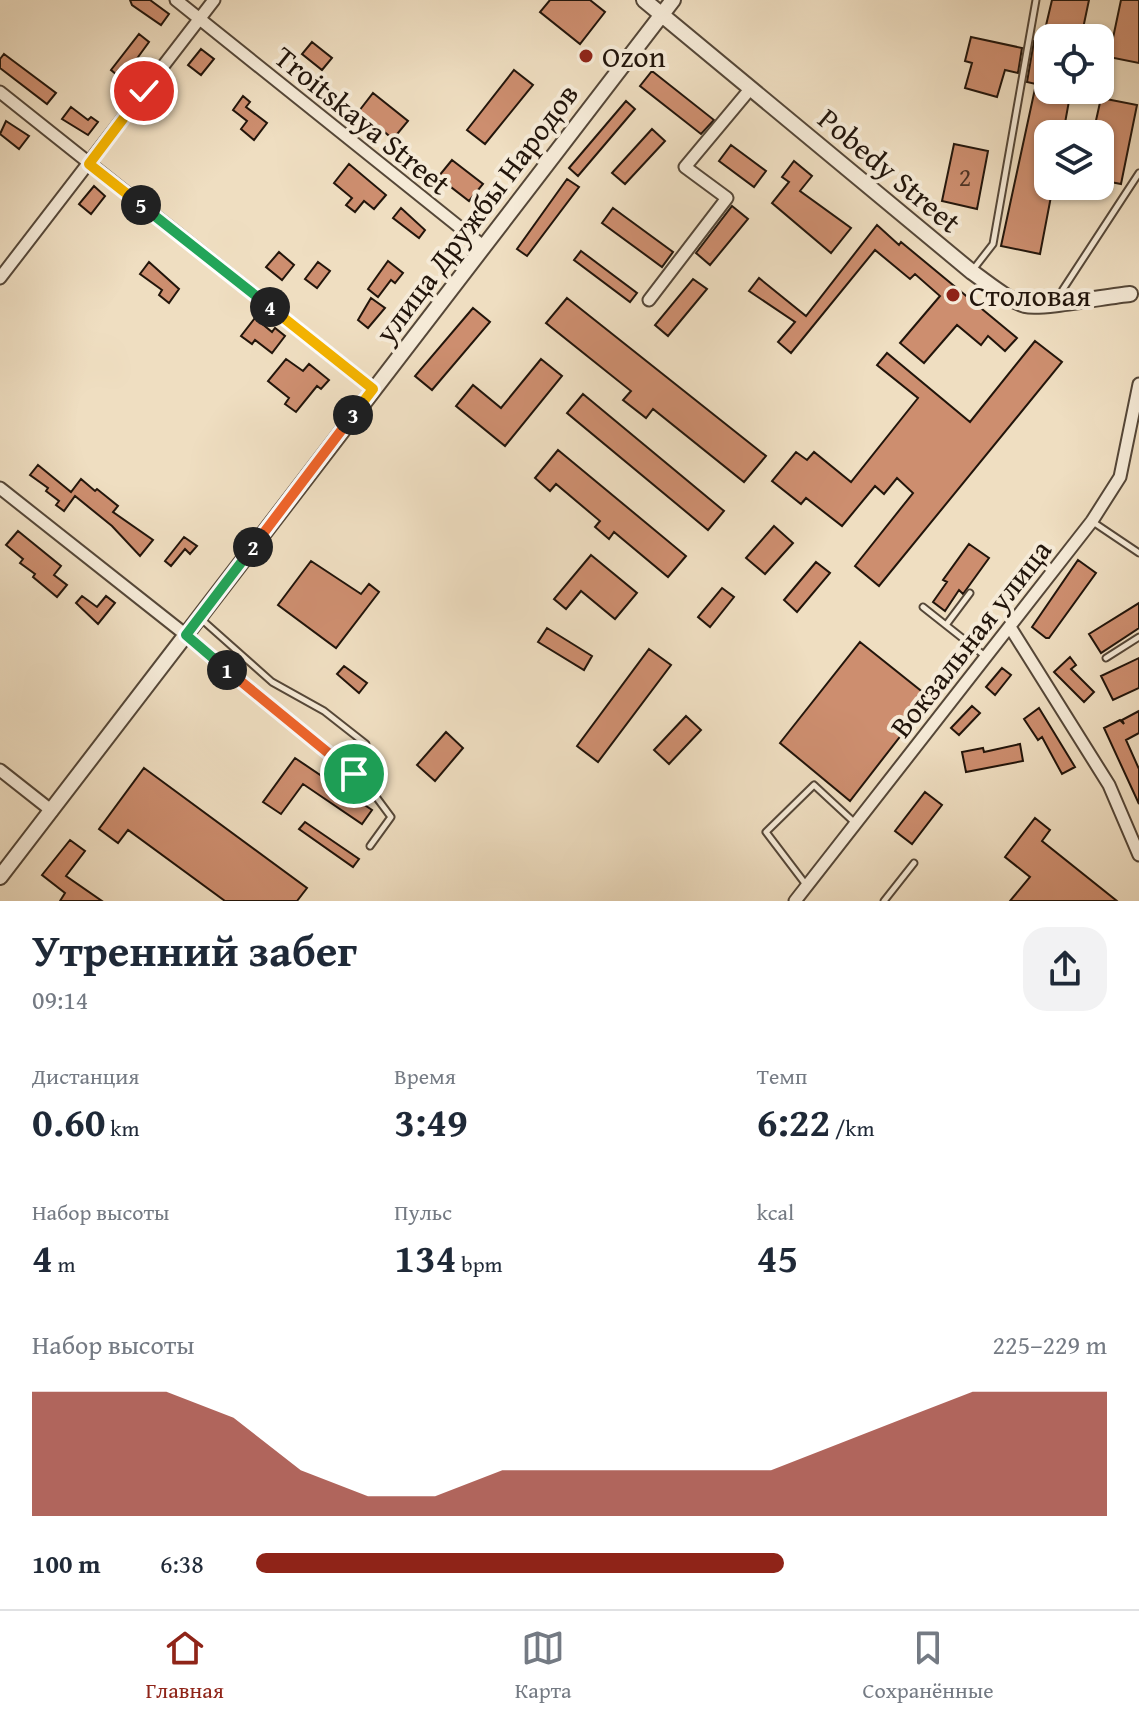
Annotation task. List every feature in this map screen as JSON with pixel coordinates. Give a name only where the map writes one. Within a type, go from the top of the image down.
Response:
[{"type":"street","name":"Troitskaya Street","points":[[176,0],[483,246]]},
{"type":"street","points":[[0,278],[214,0]]},
{"type":"street","name":"Pobedy Street","points":[[644,0],[972,272],[1027,306],[1136,295]]},
{"type":"street","name":"улица Дружбы Народов","points":[[0,877],[673,0]]},
{"type":"street","points":[[649,300],[727,198],[685,167],[751,88]]},
{"type":"street","points":[[0,92],[373,389]]},
{"type":"street","name":"Вокзальная улица","points":[[795,901],[1092,521],[1120,477],[1139,384]]},
{"type":"street","points":[[0,488],[186,635]]},
{"type":"street","points":[[1010,627],[1109,785],[1139,855]]},
{"type":"street","points":[[0,770],[52,811]]},
{"type":"lane","points":[[972,272],[993,244],[1036,0]]},
{"type":"lane","points":[[1053,304],[1139,173]]},
{"type":"lane","points":[[1092,521],[1139,553]]},
{"type":"lane","points":[[946,625],[970,593]]},
{"type":"lane","points":[[923,607],[986,657]]},
{"type":"lane","points":[[199,617],[272,682],[324,711],[366,744]]},
{"type":"lane","points":[[186,635],[371,790],[391,817],[370,846]]},
{"type":"lane","points":[[1106,658],[1139,637]]},
{"type":"lane","points":[[807,886],[766,832],[814,785],[855,824]]},
{"type":"lane","points":[[884,901],[914,863]]},
{"type":"building","points":[[130,0],[150,0],[169,14],[161,25],[132,5]]},
{"type":"building","points":[[550,0],[590,0],[605,12],[580,44],[540,12]]},
{"type":"building","points":[[1052,0],[1089,0],[1084,24],[1046,24]]},
{"type":"building","points":[[1121,0],[1139,0],[1139,63],[1114,58],[1114,33]]},
{"type":"building","points":[[139,34],[149,42],[122,79],[111,70]]},
{"type":"building","points":[[971,37],[1022,48],[1018,73],[1005,70],[997,97],[965,88],[972,63],[965,61]]},
{"type":"building","points":[[1034,41],[1034,84],[1027,82]]},
{"type":"building","points":[[312,42],[332,58],[322,70],[302,54]]},
{"type":"building","points":[[201,49],[214,59],[201,75],[188,65]]},
{"type":"building","points":[[4,54],[56,93],[47,104],[0,68],[0,59]]},
{"type":"building","points":[[514,70],[533,85],[485,144],[467,130]]},
{"type":"building","points":[[652,71],[714,120],[701,134],[640,86]]},
{"type":"building","points":[[373,93],[408,121],[393,139],[359,111]]},
{"type":"building","points":[[1034,93],[1034,104],[1068,104],[1066,120],[1034,120],[1034,200],[1050,200],[1040,254],[1001,246]]},
{"type":"building","points":[[243,96],[250,102],[246,107],[267,123],[254,140],[241,129],[247,121],[233,110]]},
{"type":"building","points":[[626,101],[635,109],[578,176],[569,168]]},
{"type":"building","points":[[1114,101],[1137,105],[1121,184],[1114,183],[1114,120],[1096,120],[1100,104],[1114,104]]},
{"type":"building","points":[[71,107],[88,120],[91,117],[98,122],[88,135],[62,119]]},
{"type":"building","points":[[6,121],[29,136],[19,149],[0,134]]},
{"type":"building","points":[[652,129],[665,141],[625,184],[612,173]]},
{"type":"building","points":[[954,144],[988,151],[977,209],[942,201]]},
{"type":"building","points":[[731,145],[766,171],[754,187],[719,161]]},
{"type":"building","points":[[452,160],[483,184],[469,201],[438,177]]},
{"type":"building","points":[[794,161],[812,176],[800,191],[851,228],[831,253],[772,203],[789,182],[782,177]]},
{"type":"building","points":[[349,164],[386,195],[374,209],[364,201],[355,212],[346,205],[352,198],[334,183]]},
{"type":"building","points":[[567,179],[579,187],[527,256],[517,249]]},
{"type":"building","points":[[94,186],[105,196],[91,214],[79,204]]},
{"type":"building","points":[[732,206],[748,219],[710,265],[696,253]]},
{"type":"building","points":[[401,208],[425,230],[419,238],[393,218]]},
{"type":"building","points":[[613,208],[673,252],[662,267],[602,223]]},
{"type":"building","points":[[877,225],[1017,338],[1005,351],[988,336],[981,345],[957,325],[924,363],[900,343],[940,296],[915,274],[910,279],[875,250],[791,353],[778,342],[795,322],[749,291],[759,278],[806,316]]},
{"type":"building","points":[[581,251],[637,293],[630,302],[574,260]]},
{"type":"building","points":[[279,252],[294,265],[282,280],[266,267]]},
{"type":"building","points":[[388,261],[403,273],[395,283],[391,280],[378,297],[368,289]]},
{"type":"building","points":[[149,262],[179,289],[169,303],[159,295],[162,290],[140,274]]},
{"type":"building","points":[[318,262],[330,271],[317,288],[305,279]]},
{"type":"building","points":[[693,279],[707,289],[668,336],[655,325]]},
{"type":"building","points":[[371,298],[385,308],[368,328],[358,320]]},
{"type":"building","points":[[567,298],[766,456],[744,482],[653,409],[646,418],[623,400],[631,391],[546,323]]},
{"type":"building","points":[[473,308],[490,322],[432,390],[415,376]]},
{"type":"building","points":[[255,318],[272,332],[275,328],[285,336],[272,353],[255,340],[252,344],[241,336]]},
{"type":"building","points":[[1035,341],[1062,362],[879,586],[855,566],[913,493],[897,478],[884,494],[875,486],[842,526],[806,498],[801,504],[772,481],[796,452],[807,460],[814,452],[851,482],[918,398],[877,365],[887,353],[970,422]]},
{"type":"building","points":[[286,359],[303,371],[309,364],[329,380],[321,389],[317,386],[296,412],[285,404],[289,398],[268,381]]},
{"type":"building","points":[[541,359],[562,376],[505,446],[456,406],[473,385],[501,408]]},
{"type":"building","points":[[583,394],[724,511],[708,530],[567,413]]},
{"type":"building","points":[[558,450],[686,556],[668,577],[614,532],[609,539],[595,527],[600,521],[556,484],[550,491],[535,478]]},
{"type":"building","points":[[38,465],[71,492],[81,479],[95,491],[97,489],[118,506],[113,512],[153,540],[140,556],[112,526],[75,496],[64,511],[56,505],[59,501],[46,491],[48,488],[30,475]]},
{"type":"building","points":[[774,526],[793,543],[765,574],[746,558]]},
{"type":"building","points":[[18,531],[61,566],[54,575],[67,585],[57,597],[33,577],[35,574],[20,563],[23,559],[6,545]]},
{"type":"building","points":[[184,537],[197,546],[190,554],[185,549],[171,566],[165,561]]},
{"type":"building","points":[[969,544],[989,558],[963,594],[959,590],[945,611],[933,602],[947,582],[943,580]]},
{"type":"building","points":[[591,555],[637,593],[615,619],[581,591],[566,609],[554,599]]},
{"type":"building","points":[[1078,560],[1096,573],[1046,638],[1032,627]]},
{"type":"building","points":[[311,561],[361,594],[369,584],[379,592],[336,648],[278,605]]},
{"type":"building","points":[[816,562],[830,573],[797,612],[784,600]]},
{"type":"building","points":[[722,588],[734,597],[710,627],[698,617]]},
{"type":"building","points":[[82,596],[97,607],[106,596],[115,603],[98,624],[76,603]]},
{"type":"building","points":[[1139,603],[1139,628],[1101,653],[1089,634]]},
{"type":"building","points":[[547,628],[592,656],[584,670],[538,642]]},
{"type":"building","points":[[860,642],[930,698],[850,801],[780,743]]},
{"type":"building","points":[[649,649],[671,665],[598,762],[577,746]]},
{"type":"building","points":[[1070,657],[1076,665],[1071,669],[1094,692],[1084,702],[1054,672]]},
{"type":"building","points":[[1139,658],[1139,688],[1113,700],[1101,676]]},
{"type":"building","points":[[344,666],[367,683],[359,693],[337,674]]},
{"type":"building","points":[[1002,668],[1011,675],[995,695],[986,687]]},
{"type":"building","points":[[972,706],[980,713],[959,735],[951,728]]},
{"type":"building","points":[[1039,708],[1075,767],[1062,774],[1042,737],[1038,740],[1024,719]]},
{"type":"building","points":[[1139,711],[1139,733],[1126,740],[1139,769],[1139,804],[1104,728],[1120,720],[1124,724],[1122,720]]},
{"type":"building","points":[[686,716],[701,730],[669,764],[654,750]]},
{"type":"building","points":[[446,732],[463,748],[435,781],[417,765]]},
{"type":"building","points":[[1020,744],[1023,761],[966,772],[962,752],[983,748],[984,752]]},
{"type":"building","points":[[295,758],[372,810],[362,824],[303,784],[281,814],[263,802]]},
{"type":"building","points":[[144,768],[307,888],[297,901],[225,901],[128,830],[118,843],[99,829]]},
{"type":"building","points":[[925,792],[942,805],[912,844],[895,831]]},
{"type":"building","points":[[1035,818],[1050,830],[1042,841],[1117,901],[1010,901],[1030,877],[1005,857]]},
{"type":"building","points":[[305,822],[359,859],[353,867],[299,829]]},
{"type":"building","points":[[70,840],[85,851],[66,876],[102,901],[60,901],[65,893],[42,875]]},
{"type":"place","name":"Ozon","points":[[586,56]]},
{"type":"place","name":"Столовая","points":[[953,295]]},
{"type":"route","points":[[144,91],[89,164],[373,389],[186,635],[354,774]]}]
